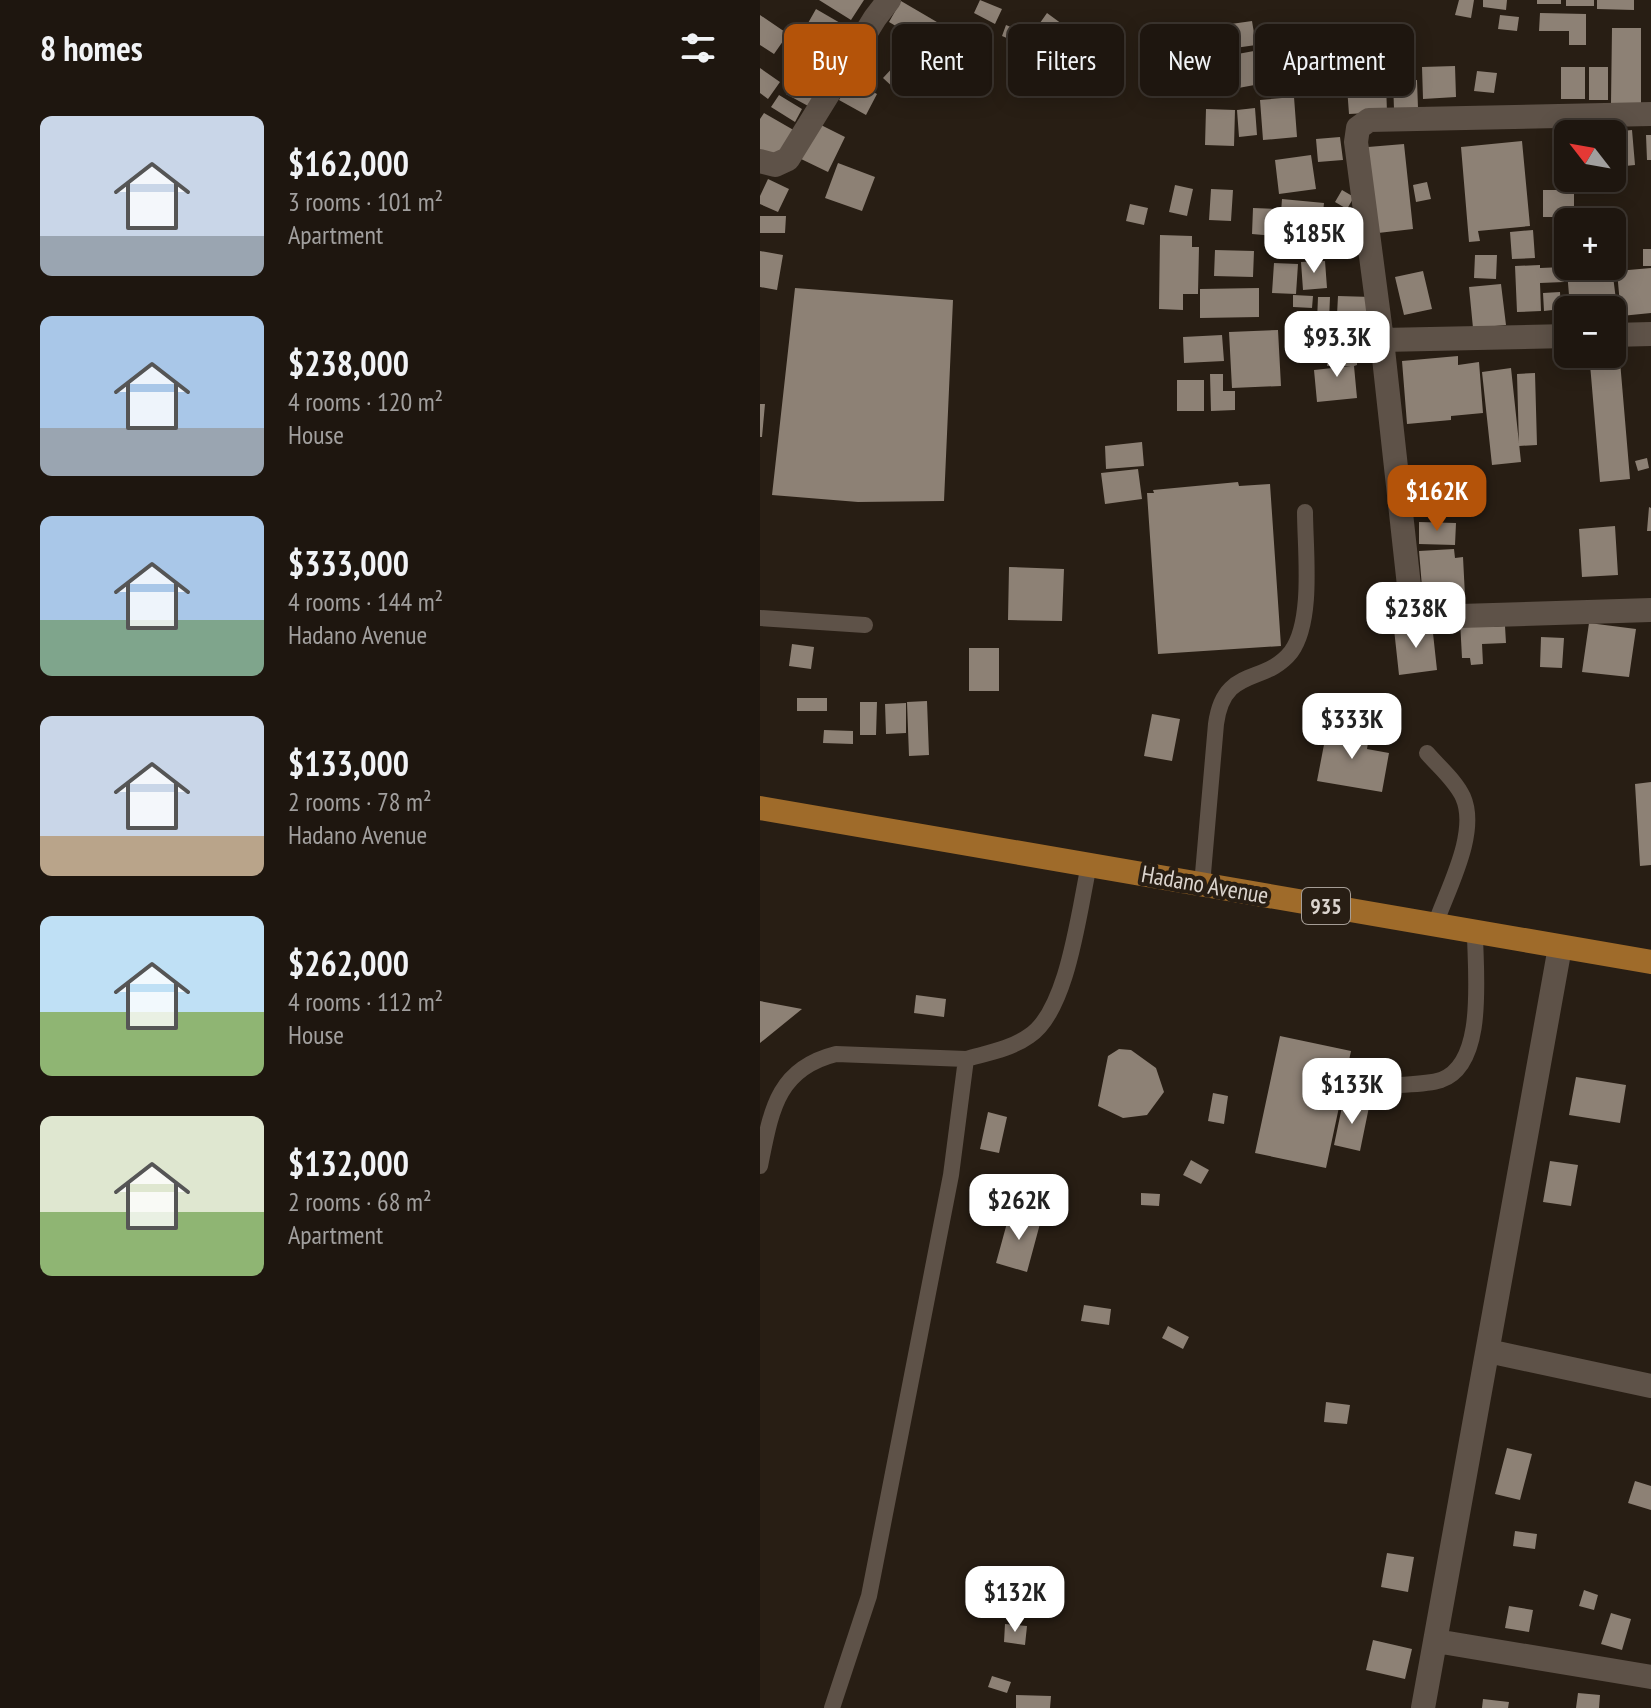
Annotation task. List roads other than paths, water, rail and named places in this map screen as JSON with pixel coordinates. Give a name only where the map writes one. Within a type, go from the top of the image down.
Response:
[{"type":"main road","name":"Hadano Avenue","points":[[760,808],[1651,962]]},
{"type":"street","points":[[760,161],[775,165],[788,159],[889,0]]},
{"type":"street","points":[[1651,114],[1369,120],[1358,128],[1356,142],[1382,340],[1409,597],[1414,609],[1427,617],[1651,610]]},
{"type":"street","points":[[1626,335],[1651,334]]},
{"type":"street","points":[[1382,340],[1554,336]]},
{"type":"street","points":[[1423,1708],[1560,947]]},
{"type":"street","points":[[1488,1351],[1651,1386]]},
{"type":"street","points":[[1436,1641],[1651,1677]]},
{"type":"lane","points":[[1202,885],[1217,713],[1229,689],[1282,660],[1298,639],[1305,607],[1305,512]]},
{"type":"lane","points":[[761,622],[865,625]]},
{"type":"lane","points":[[1427,753],[1456,786],[1468,812],[1466,841],[1435,925]]},
{"type":"lane","points":[[760,1166],[773,1107],[784,1085],[817,1059],[836,1054],[966,1059],[1006,1048],[1031,1036],[1058,999],[1089,865]]},
{"type":"lane","points":[[1386,1086],[1440,1081],[1459,1068],[1465,1058],[1474,1028],[1475,932]]},
{"type":"lane","points":[[832,1708],[869,1596],[951,1175],[966,1059]]}]
